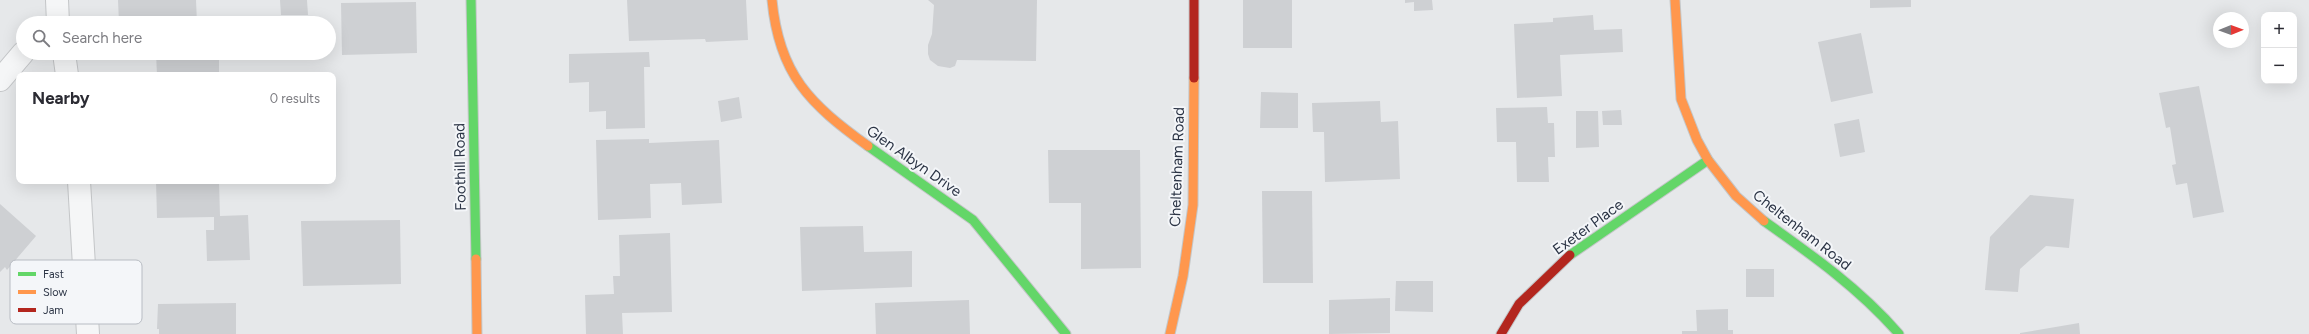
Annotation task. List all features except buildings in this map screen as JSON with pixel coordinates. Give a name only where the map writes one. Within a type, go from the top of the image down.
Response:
[{"type":"street","name":"Foothill Road","points":[[471,0],[477,334]]},
{"type":"street","name":"Glen Albyn Drive","points":[[772,0],[773,22],[785,62],[797,83],[813,103],[831,119],[973,220],[1066,334]]},
{"type":"street","name":"Cheltenham Road","points":[[1170,334],[1183,276],[1192,205],[1194,0]]},
{"type":"street","name":"Cheltenham Road","points":[[1675,0],[1681,99],[1697,140],[1708,160],[1736,196],[1754,214],[1827,265],[1882,314],[1899,334]]},
{"type":"street","points":[[0,80],[18,60]]},
{"type":"street","points":[[65,60],[67,72]]},
{"type":"street","name":"Exeter Place","points":[[1501,334],[1519,304],[1568,256],[1708,160]]},
{"type":"street","points":[[79,184],[84,260]]},
{"type":"street","points":[[87,324],[88,334]]},
{"type":"traffic: fast","points":[[471,0],[476,259]]},
{"type":"traffic: fast","points":[[868,146],[973,220],[1066,334]]},
{"type":"traffic: fast","points":[[1570,255],[1708,160]]},
{"type":"traffic: fast","points":[[1764,221],[1818,260],[1852,287],[1899,334]]},
{"type":"traffic: slow","points":[[772,0],[776,26],[782,49],[790,68],[801,85],[814,101],[830,116],[868,146]]},
{"type":"traffic: slow","points":[[1675,0],[1681,99],[1697,140],[1708,160],[1736,196],[1764,221]]},
{"type":"traffic: slow","points":[[1170,334],[1183,276],[1193,205],[1194,78]]},
{"type":"traffic: slow","points":[[476,259],[477,334]]},
{"type":"traffic: jam","points":[[1194,0],[1194,78]]},
{"type":"traffic: jam","points":[[1501,334],[1519,304],[1570,255]]}]
